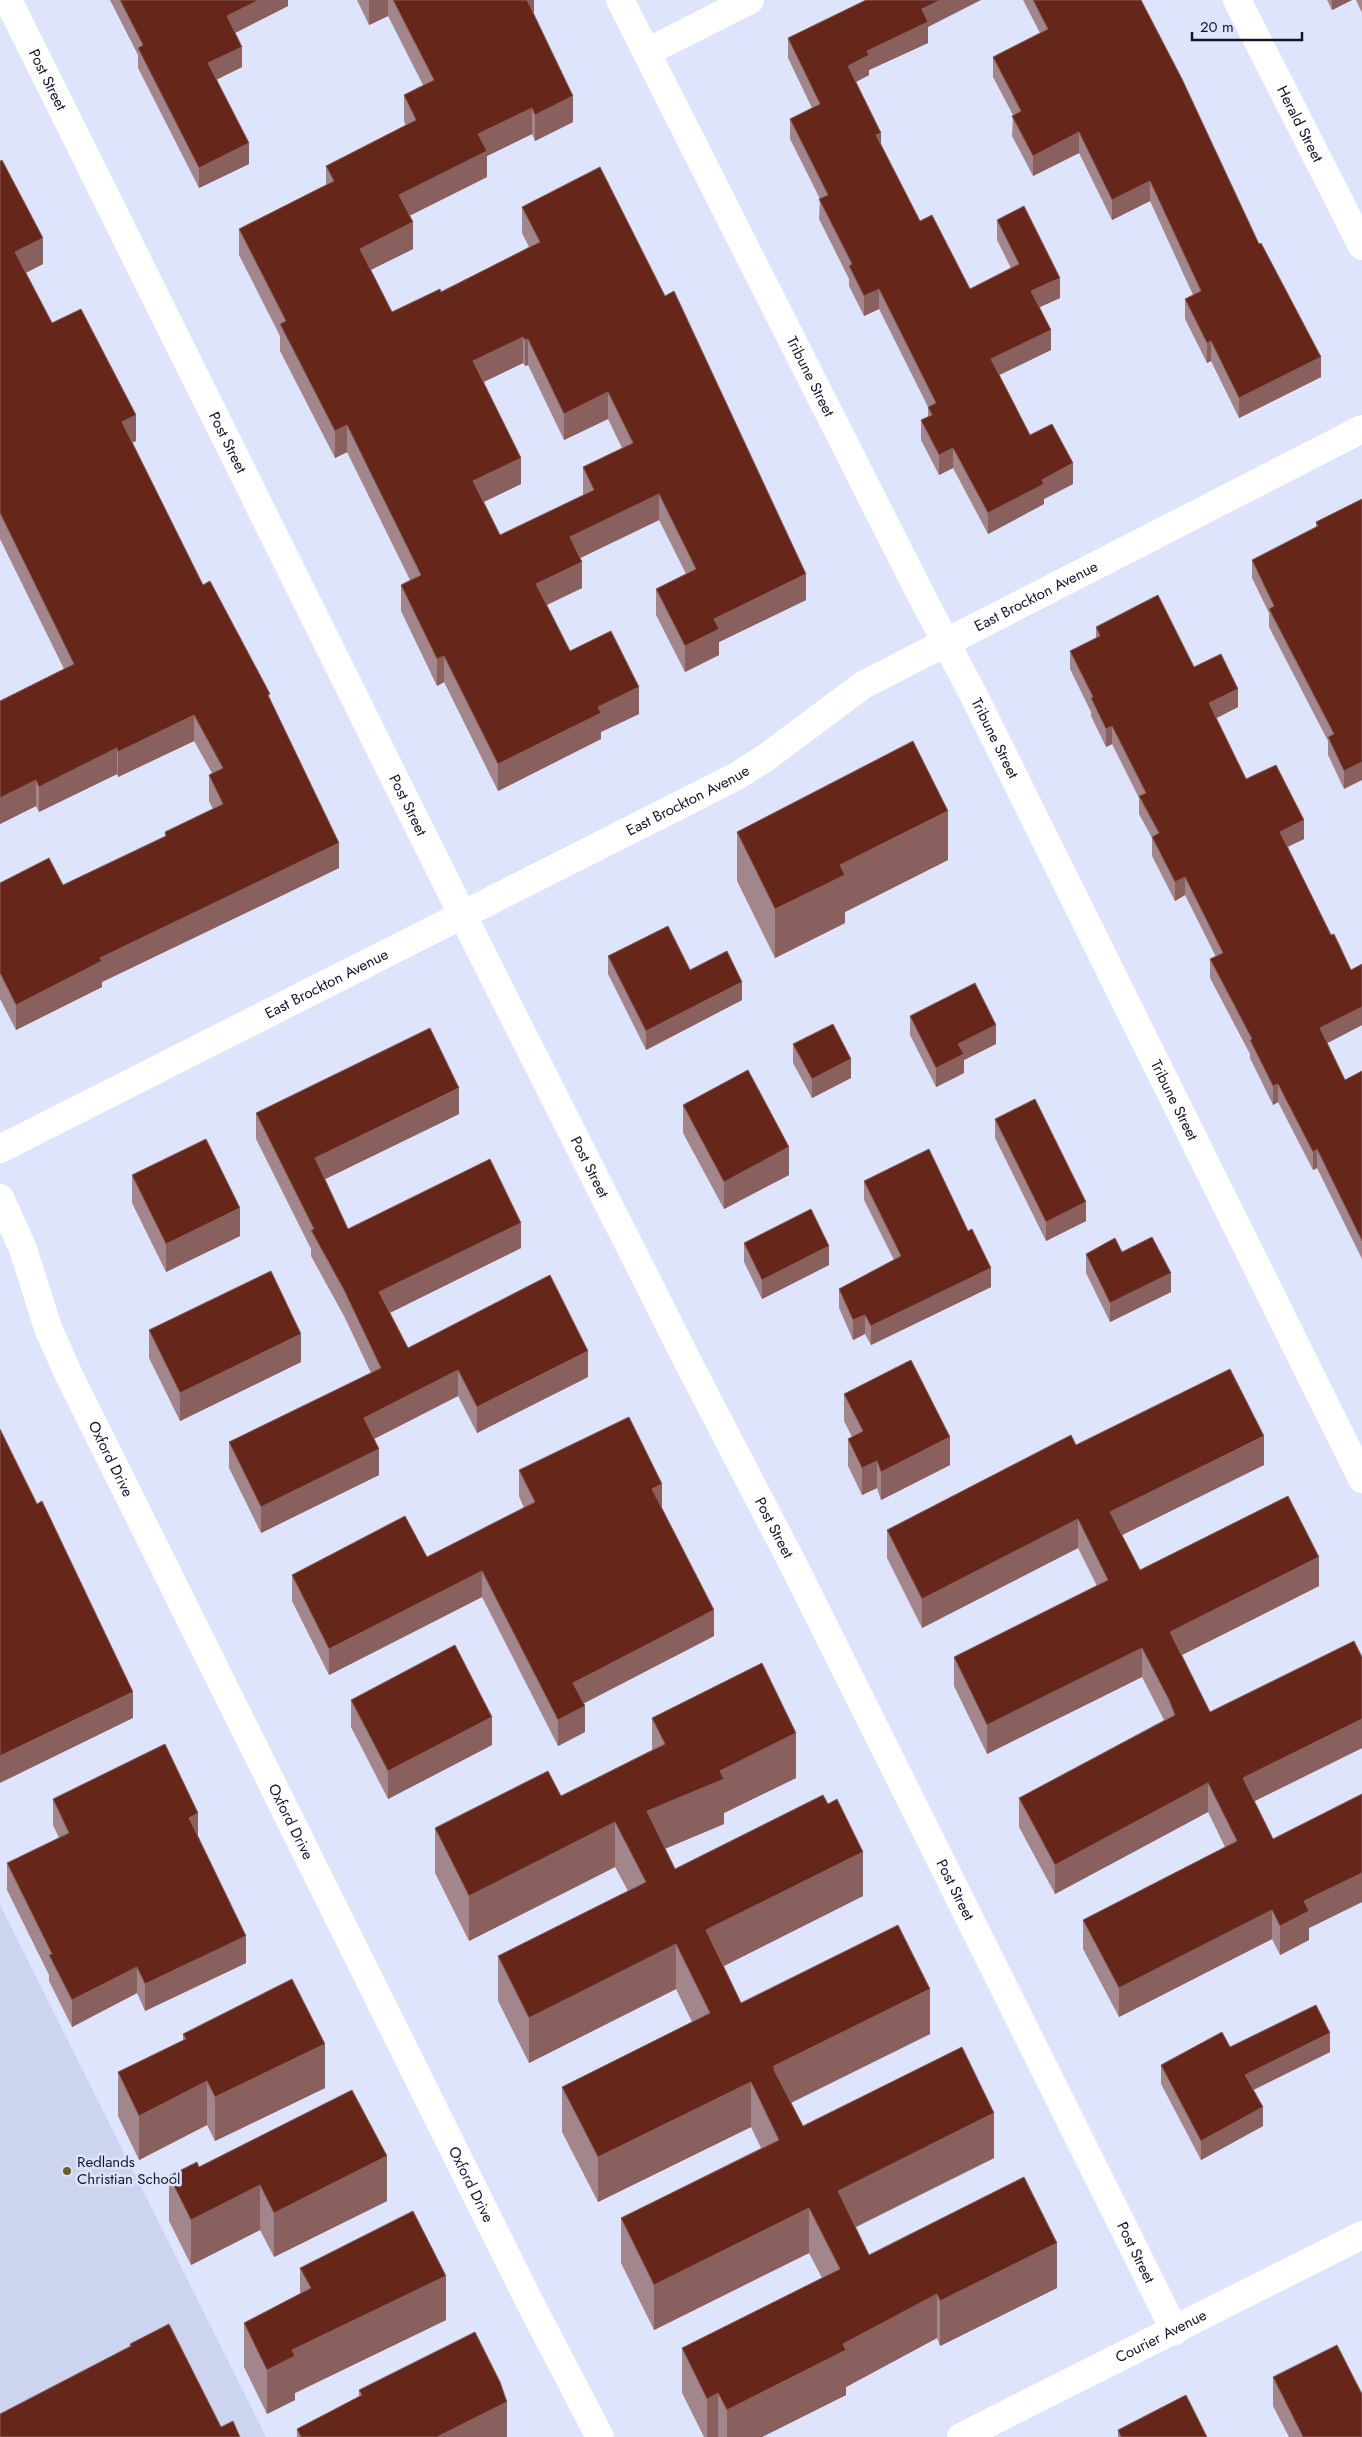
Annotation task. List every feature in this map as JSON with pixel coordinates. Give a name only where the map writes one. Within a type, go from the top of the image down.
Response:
[{"type":"street","name":"Post Street","points":[[8,0],[462,914],[690,1366],[795,1568],[1175,2331]]},
{"type":"street","name":"Tribune Street","points":[[620,0],[947,643],[1362,1479]]},
{"type":"street","points":[[647,52],[750,0]]},
{"type":"street","name":"Herald Street","points":[[1237,0],[1362,246]]},
{"type":"street","name":"East Brockton Avenue","points":[[0,1149],[735,777],[764,759],[863,685],[1362,429]]},
{"type":"street","name":"Oxford Drive","points":[[0,1198],[23,1249],[48,1328],[67,1371],[520,2284],[600,2437]]},
{"type":"street","name":"Courier Avenue","points":[[960,2437],[1175,2331],[1362,2235]]},
{"type":"shaded area","name":"Redlands Christian School","points":[[0,1905],[266,2437],[0,2437]]},
{"type":"building","points":[[120,0],[259,0],[227,16],[242,47],[208,63],[249,143],[199,168],[138,48],[143,45]]},
{"type":"building","points":[[393,0],[527,0],[573,96],[535,115],[532,108],[478,134],[487,151],[399,195],[413,222],[360,249],[392,312],[440,289],[441,292],[540,242],[522,207],[600,167],[665,296],[674,291],[806,574],[714,619],[719,629],[685,646],[656,589],[696,569],[659,494],[570,537],[582,562],[536,584],[570,651],[611,631],[639,687],[598,707],[601,713],[498,764],[444,656],[437,659],[401,585],[421,575],[347,425],[335,431],[280,324],[286,321],[239,229],[334,181],[326,166],[416,120],[404,95],[434,80]],"holes":[[[523,337],[525,340],[528,339],[564,414],[608,392],[633,443],[583,467],[594,490],[500,535],[473,481],[521,458],[473,361]]]},
{"type":"building","points":[[866,0],[941,0],[922,9],[928,22],[867,51],[869,55],[848,66],[881,133],[876,135],[920,221],[932,215],[970,289],[1019,264],[997,220],[1024,206],[1060,278],[1031,291],[1051,330],[991,359],[1030,435],[1052,424],[1073,463],[1042,480],[1044,484],[988,513],[953,448],[939,455],[921,420],[932,415],[928,407],[936,403],[879,289],[864,296],[849,266],[852,264],[819,199],[828,195],[790,119],[820,104],[788,38]]},
{"type":"building","points":[[1033,0],[1141,0],[1182,79],[1259,244],[1261,243],[1321,357],[1239,398],[1211,341],[1207,343],[1185,299],[1201,291],[1150,181],[1112,200],[1079,132],[1033,156],[1012,116],[1021,111],[993,57],[1048,29]]},
{"type":"building","points":[[2,160],[43,238],[15,252],[52,323],[81,309],[136,415],[122,422],[203,585],[210,581],[270,694],[268,695],[339,843],[100,958],[102,961],[16,1005],[0,973],[0,883],[49,858],[63,885],[166,836],[165,832],[223,804],[209,775],[223,768],[194,715],[118,752],[117,748],[39,787],[36,780],[0,798],[0,701],[74,664],[0,513],[0,161]]},
{"type":"building","points":[[1362,499],[1362,762],[1344,771],[1328,737],[1334,734],[1269,609],[1274,606],[1252,560],[1318,526],[1316,522]]},
{"type":"building","points":[[1158,595],[1194,667],[1221,654],[1238,689],[1209,703],[1246,779],[1276,765],[1304,820],[1280,832],[1331,935],[1334,934],[1351,970],[1362,964],[1362,1007],[1320,1028],[1345,1080],[1362,1071],[1362,1241],[1317,1149],[1313,1152],[1278,1084],[1273,1086],[1250,1040],[1252,1039],[1210,959],[1223,953],[1185,877],[1175,882],[1152,837],[1159,833],[1139,796],[1146,793],[1112,726],[1106,729],[1091,698],[1093,697],[1070,651],[1100,636],[1096,627]]},
{"type":"building","points":[[913,741],[948,811],[840,865],[845,875],[775,909],[737,832]]},
{"type":"building","points":[[668,926],[690,970],[727,951],[742,982],[646,1031],[608,956]]},
{"type":"building","points":[[975,983],[996,1025],[958,1044],[964,1054],[936,1068],[910,1016]]},
{"type":"building","points":[[833,1024],[851,1059],[812,1079],[793,1044]]},
{"type":"building","points":[[430,1028],[459,1088],[315,1158],[348,1229],[490,1159],[521,1223],[379,1292],[408,1348],[550,1275],[588,1351],[477,1407],[458,1370],[364,1418],[379,1449],[261,1507],[229,1442],[381,1368],[344,1290],[311,1230],[314,1229],[256,1113]]},
{"type":"building","points":[[748,1070],[789,1147],[724,1182],[683,1105]]},
{"type":"building","points":[[1035,1099],[1086,1202],[1046,1222],[995,1119]]},
{"type":"building","points":[[206,1139],[240,1208],[166,1244],[132,1175]]},
{"type":"building","points":[[929,1149],[968,1231],[972,1229],[991,1268],[871,1326],[865,1315],[853,1320],[839,1289],[901,1256],[864,1181]]},
{"type":"building","points":[[811,1209],[829,1246],[762,1280],[744,1243]]},
{"type":"building","points":[[1152,1237],[1171,1273],[1110,1303],[1086,1254],[1115,1238],[1122,1252]]},
{"type":"building","points":[[271,1271],[301,1334],[180,1393],[149,1330]]},
{"type":"building","points":[[911,1360],[950,1437],[881,1472],[877,1461],[862,1468],[848,1439],[863,1431],[844,1394]]},
{"type":"building","points":[[1230,1369],[1264,1436],[1110,1512],[1140,1570],[1288,1496],[1319,1557],[1170,1632],[1210,1712],[1354,1641],[1362,1657],[1362,1719],[1243,1778],[1273,1839],[1362,1794],[1362,1873],[1304,1901],[1309,1911],[1280,1926],[1272,1910],[1119,1988],[1083,1920],[1237,1841],[1208,1783],[1055,1865],[1019,1798],[1175,1715],[1169,1700],[1142,1648],[987,1725],[954,1657],[1108,1580],[1078,1519],[922,1599],[887,1530],[1071,1435],[1076,1445]]},
{"type":"building","points":[[629,1417],[662,1484],[652,1489],[714,1610],[573,1683],[585,1706],[558,1720],[482,1571],[329,1649],[292,1575],[405,1516],[427,1557],[535,1502],[519,1470]]},
{"type":"building","points":[[0,1429],[37,1504],[42,1501],[133,1692],[0,1756]]},
{"type":"building","points":[[455,1645],[492,1717],[388,1771],[351,1700]]},
{"type":"building","points":[[762,1663],[796,1733],[720,1771],[724,1779],[647,1811],[675,1869],[823,1795],[828,1804],[837,1799],[863,1852],[706,1930],[741,2003],[898,1925],[930,1989],[774,2066],[774,2070],[803,2126],[962,2047],[994,2113],[838,2191],[869,2255],[1024,2177],[1057,2243],[940,2301],[937,2294],[843,2344],[846,2350],[727,2410],[718,2393],[707,2399],[682,2348],[840,2269],[809,2208],[654,2285],[621,2218],[779,2140],[751,2082],[598,2157],[562,2087],[710,2013],[676,1944],[529,2018],[498,1956],[646,1882],[615,1822],[469,1896],[435,1828],[548,1771],[561,1796],[665,1744],[652,1718]]},
{"type":"building","points":[[165,1744],[198,1813],[189,1818],[246,1936],[145,1984],[137,1967],[72,2000],[49,1955],[52,1954],[7,1863],[69,1833],[53,1799]]},
{"type":"building","points":[[292,1979],[325,2044],[215,2097],[207,2081],[139,2116],[118,2072],[186,2039],[183,2034]]},
{"type":"building","points":[[1316,2005],[1330,2033],[1245,2075],[1263,2107],[1201,2141],[1161,2065],[1222,2032],[1230,2047]]},
{"type":"building","points":[[352,2090],[387,2156],[274,2213],[260,2185],[191,2220],[169,2176],[197,2162],[199,2167]]},
{"type":"building","points":[[413,2211],[446,2276],[292,2350],[295,2356],[267,2370],[244,2323],[311,2288],[300,2268]]},
{"type":"building","points":[[169,2324],[221,2427],[233,2421],[240,2437],[0,2437],[0,2414],[131,2346],[130,2344]]},
{"type":"building","points":[[475,2332],[500,2382],[507,2402],[437,2437],[301,2437],[297,2429],[362,2395],[359,2390]]},
{"type":"building","points":[[1337,2345],[1362,2394],[1362,2437],[1303,2437],[1273,2377]]},
{"type":"building","points":[[1186,2395],[1207,2437],[1121,2437],[1118,2430]]},
{"type":"place","name":"Redlands Christian School","points":[[67,2171]]}]
